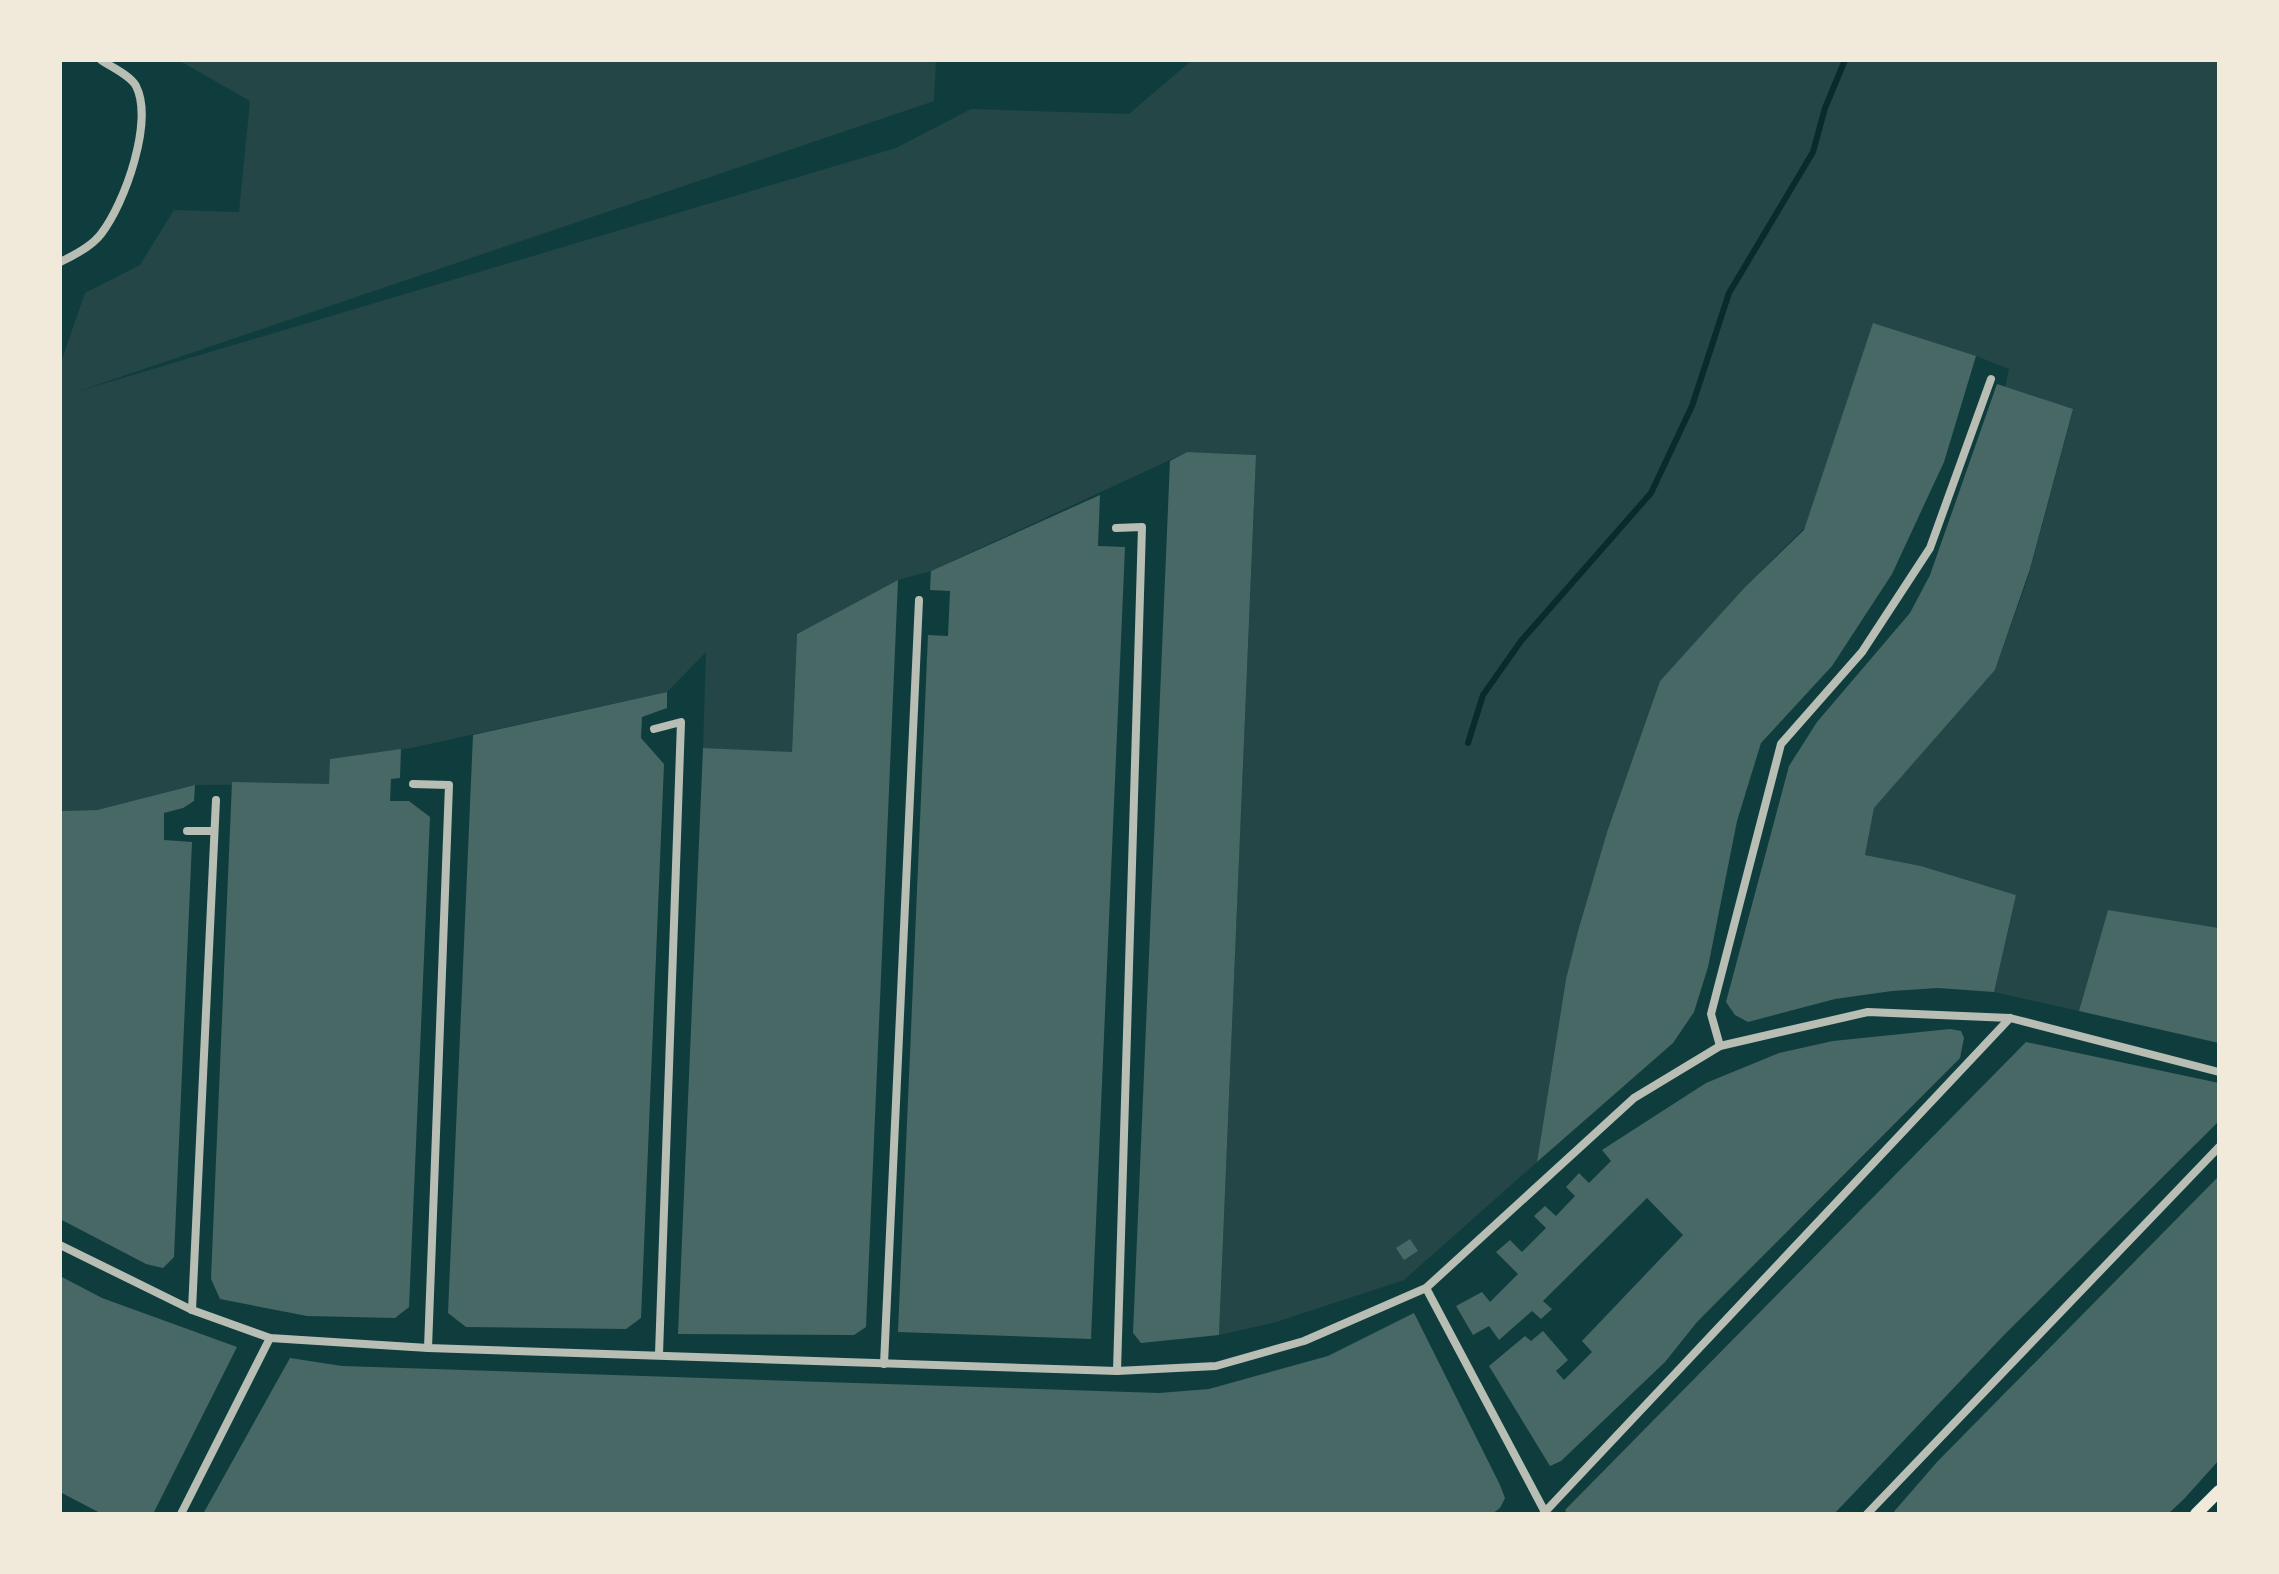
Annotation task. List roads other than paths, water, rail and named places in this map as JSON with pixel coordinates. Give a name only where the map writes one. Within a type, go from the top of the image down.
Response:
[{"type":"main road","points":[[2196,1514],[2219,1491]]},
{"type":"street","points":[[60,262],[101,235],[122,195],[136,153],[144,107],[134,82],[101,60]]},
{"type":"street","points":[[1720,1046],[1711,1014],[1781,744],[1862,652],[1930,548],[1991,379]]},
{"type":"street","points":[[1116,528],[1142,527],[1117,1371]]},
{"type":"street","points":[[884,1364],[919,600]]},
{"type":"street","points":[[654,729],[681,722],[659,1354]]},
{"type":"street","points":[[413,784],[449,785],[428,1348]]},
{"type":"street","points":[[192,1310],[216,800]]},
{"type":"street","points":[[187,831],[214,831]]},
{"type":"street","points":[[60,1245],[192,1310],[270,1338],[428,1348],[1117,1371],[1216,1366],[1304,1341],[1426,1288],[1634,1098],[1720,1046],[1868,1012],[2010,1018],[2219,1072]]},
{"type":"street","points":[[1426,1288],[1545,1514],[2010,1018]]},
{"type":"street","points":[[1867,1514],[2219,1147]]},
{"type":"street","points":[[181,1514],[270,1338]]},
{"type":"waterway","points":[[1468,743],[1483,695],[1521,641],[1651,493],[1692,406],[1729,293],[1813,152],[1825,108],[1845,60]]}]
